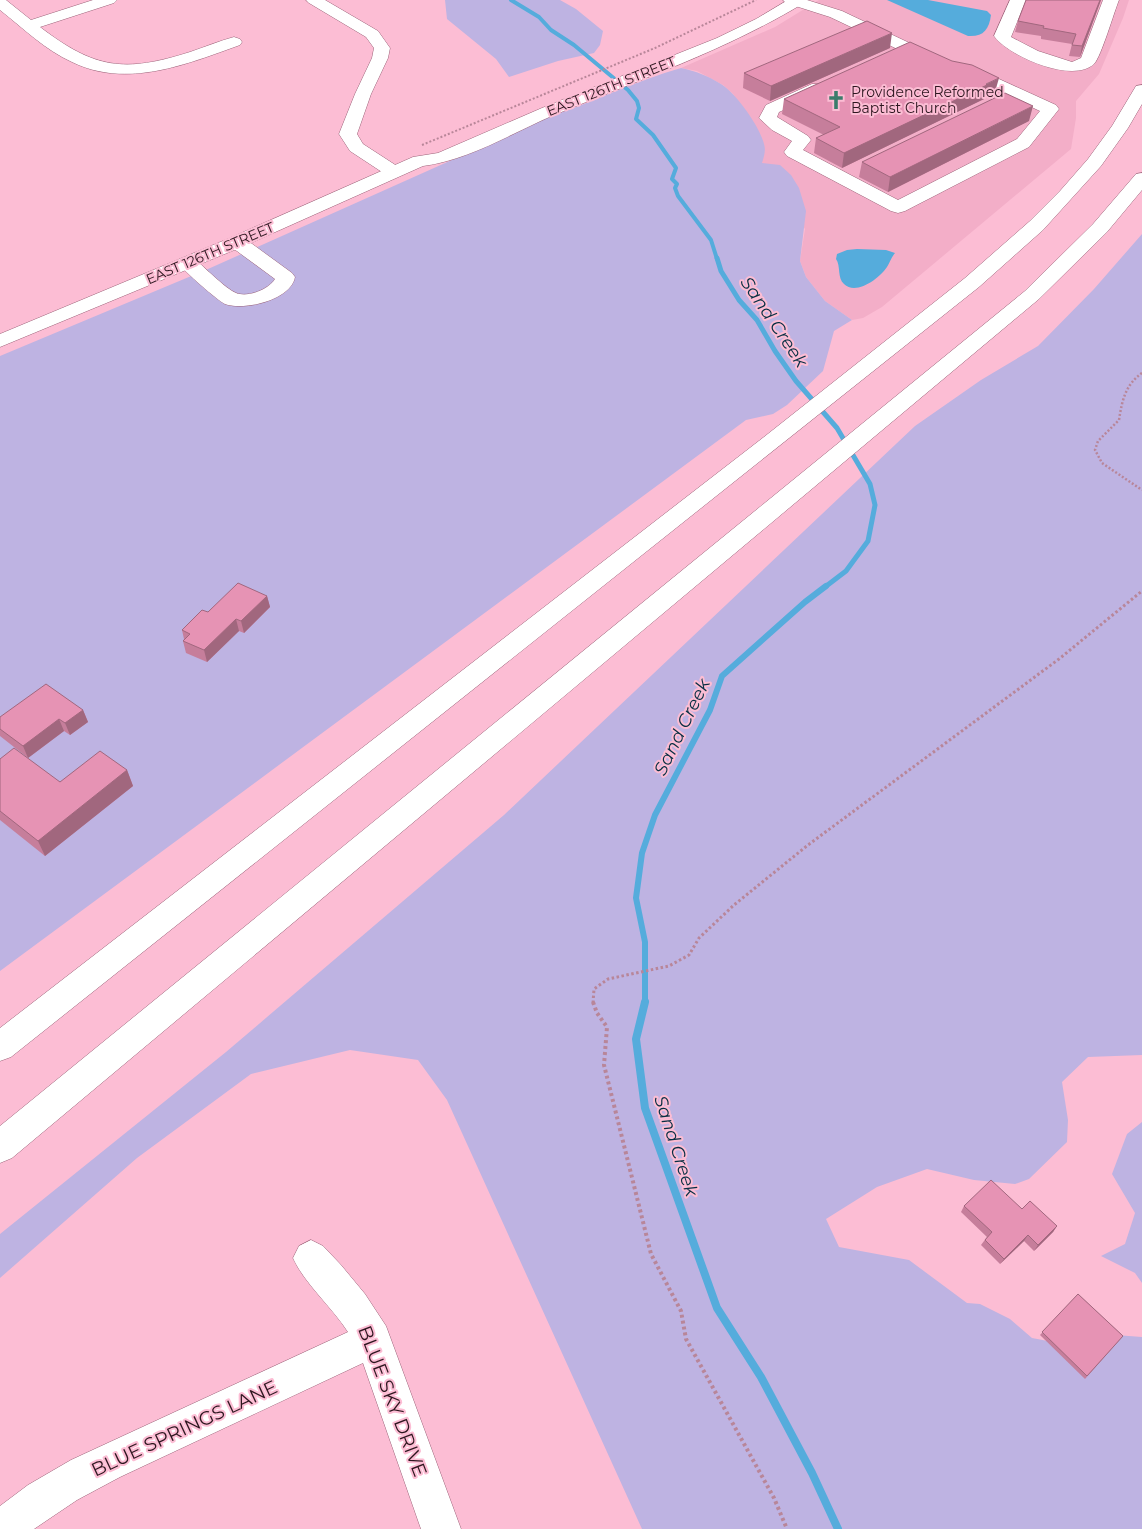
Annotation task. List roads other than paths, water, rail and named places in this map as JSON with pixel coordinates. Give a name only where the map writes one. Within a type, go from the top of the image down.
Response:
[{"type":"main road","points":[[30,25],[108,0]]},
{"type":"main road","points":[[314,0],[372,34],[382,48],[380,58],[363,94],[348,134],[356,146],[408,166]]},
{"type":"main road","name":"EAST 126TH STREET","points":[[0,341],[237,242],[408,166],[442,158],[579,88],[639,64],[714,30],[771,0]]},
{"type":"main road","points":[[796,0],[836,14],[956,70],[971,73],[1050,109],[1023,143],[898,206],[840,178],[794,152],[802,140],[768,118],[772,108],[835,80]]},
{"type":"main road","name":"EAST 126TH STREET","points":[[639,64],[736,35],[796,0]]},
{"type":"main road","points":[[1018,0],[1002,39],[1050,62],[1069,67],[1082,66],[1088,62],[1110,0]]},
{"type":"main road","points":[[0,3],[78,59],[93,65],[114,68],[165,65],[234,42]]},
{"type":"main road","points":[[836,14],[851,5]]},
{"type":"main road","points":[[889,56],[907,48]]},
{"type":"main road","points":[[0,1047],[796,423],[1002,259],[1085,174],[1110,142],[1142,90]]},
{"type":"main road","points":[[998,101],[1016,92]]},
{"type":"main road","points":[[840,178],[858,169]]},
{"type":"main road","points":[[0,1148],[1047,282],[1100,228],[1142,178]]},
{"type":"main road","points":[[188,263],[231,299],[249,299],[271,294],[284,283],[285,277],[237,242]]},
{"type":"main road","name":"BLUE SKY DRIVE","points":[[311,1258],[341,1290],[357,1312],[372,1340],[441,1529]]},
{"type":"main road","name":"BLUE SPRINGS LANE","points":[[3,1529],[18,1515],[55,1489],[372,1340]]},
{"type":"water","points":[[887,0],[928,0],[987,11],[991,15],[989,25],[984,32],[968,36]]},
{"type":"water","points":[[857,249],[886,250],[895,253],[879,276],[861,287],[855,288],[849,287],[842,281],[836,259],[837,254]]},
{"type":"waterway","name":"Sand Creek","points":[[511,0],[539,17],[551,30],[574,45],[628,90],[637,101],[639,108],[636,119],[653,135],[676,168],[672,179],[677,184],[675,188],[678,196],[711,240],[717,259]]},
{"type":"waterway","name":"Sand Creek","points":[[717,258],[721,271],[739,300],[757,320],[775,351],[796,381],[837,428],[870,484],[875,505],[868,541],[846,571],[825,587]]},
{"type":"waterway","name":"Sand Creek","points":[[645,1002],[645,942],[636,898],[642,853],[655,815],[710,710],[722,676],[805,602],[826,586]]},
{"type":"waterway","name":"Sand Creek","points":[[645,1002],[636,1039],[645,1108],[717,1308],[761,1377],[812,1473],[838,1529]]},
{"type":"place","name":"Providence Reformed Baptist Church","points":[[836,100]]}]
